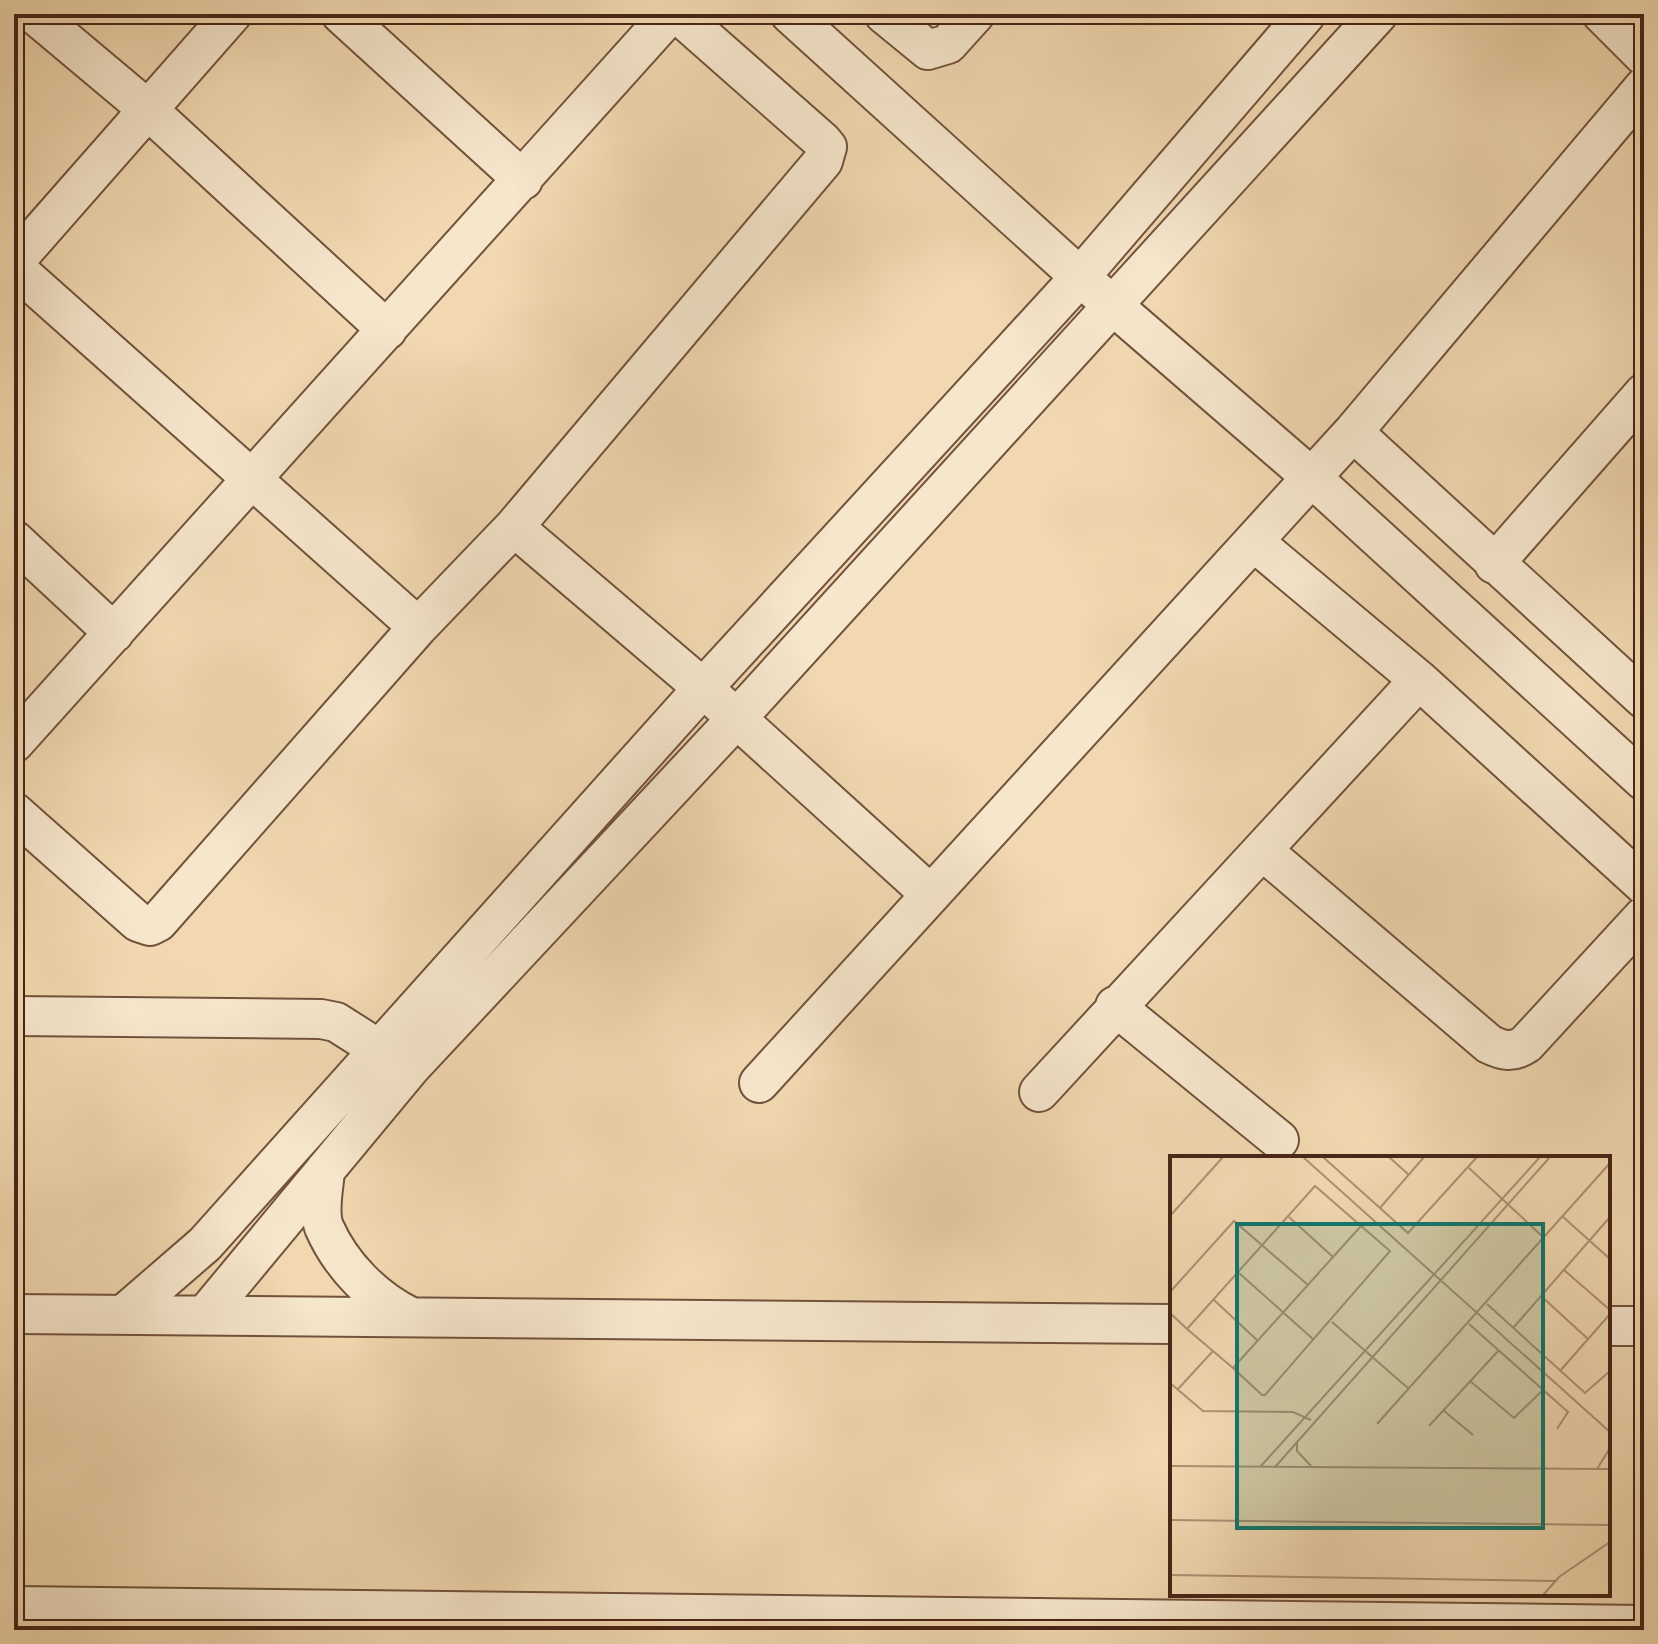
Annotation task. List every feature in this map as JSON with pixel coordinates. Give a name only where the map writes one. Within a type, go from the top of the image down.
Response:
[{"type":"street","points":[[34,14],[146,108],[387,330]]},
{"type":"street","points":[[232,14],[146,108],[14,265],[418,627]]},
{"type":"street","points":[[341,14],[523,180]]},
{"type":"street","points":[[14,743],[670,14]]},
{"type":"street","points":[[14,812],[138,922],[153,925],[418,627],[514,527],[826,155],[822,141],[678,14]]},
{"type":"street","points":[[790,14],[1080,277],[1310,476],[1644,781]]},
{"type":"street","points":[[884,14],[928,50],[948,44],[975,14]]},
{"type":"street","points":[[123,1315],[205,1244],[703,688],[1080,277],[1306,14]]},
{"type":"street","points":[[206,1314],[410,1068],[737,718],[1378,14]]},
{"type":"street","points":[[1602,14],[1644,56]]},
{"type":"street","points":[[759,1083],[929,893],[1353,432],[1644,87]]},
{"type":"street","points":[[1494,564],[1644,393]]},
{"type":"street","points":[[1353,432],[1644,699]]},
{"type":"street","points":[[514,527],[703,688],[929,893]]},
{"type":"street","points":[[14,540],[114,633]]},
{"type":"street","points":[[1254,542],[1419,680],[1644,885]]},
{"type":"street","points":[[1039,1092],[1115,1006],[1263,851],[1419,680]]},
{"type":"street","points":[[1263,851],[1477,1034],[1501,1050],[1516,1050],[1526,1044],[1644,916]]},
{"type":"street","points":[[1115,1006],[1279,1140]]},
{"type":"street","points":[[14,1016],[305,1017],[336,1022],[410,1068]]},
{"type":"street","points":[[325,1170],[324,1227],[369,1291],[383,1303],[411,1318]]},
{"type":"street","points":[[14,1314],[1170,1324]]},
{"type":"street","points":[[1610,1326],[1644,1326]]},
{"type":"street","points":[[14,1606],[1644,1625]]}]
